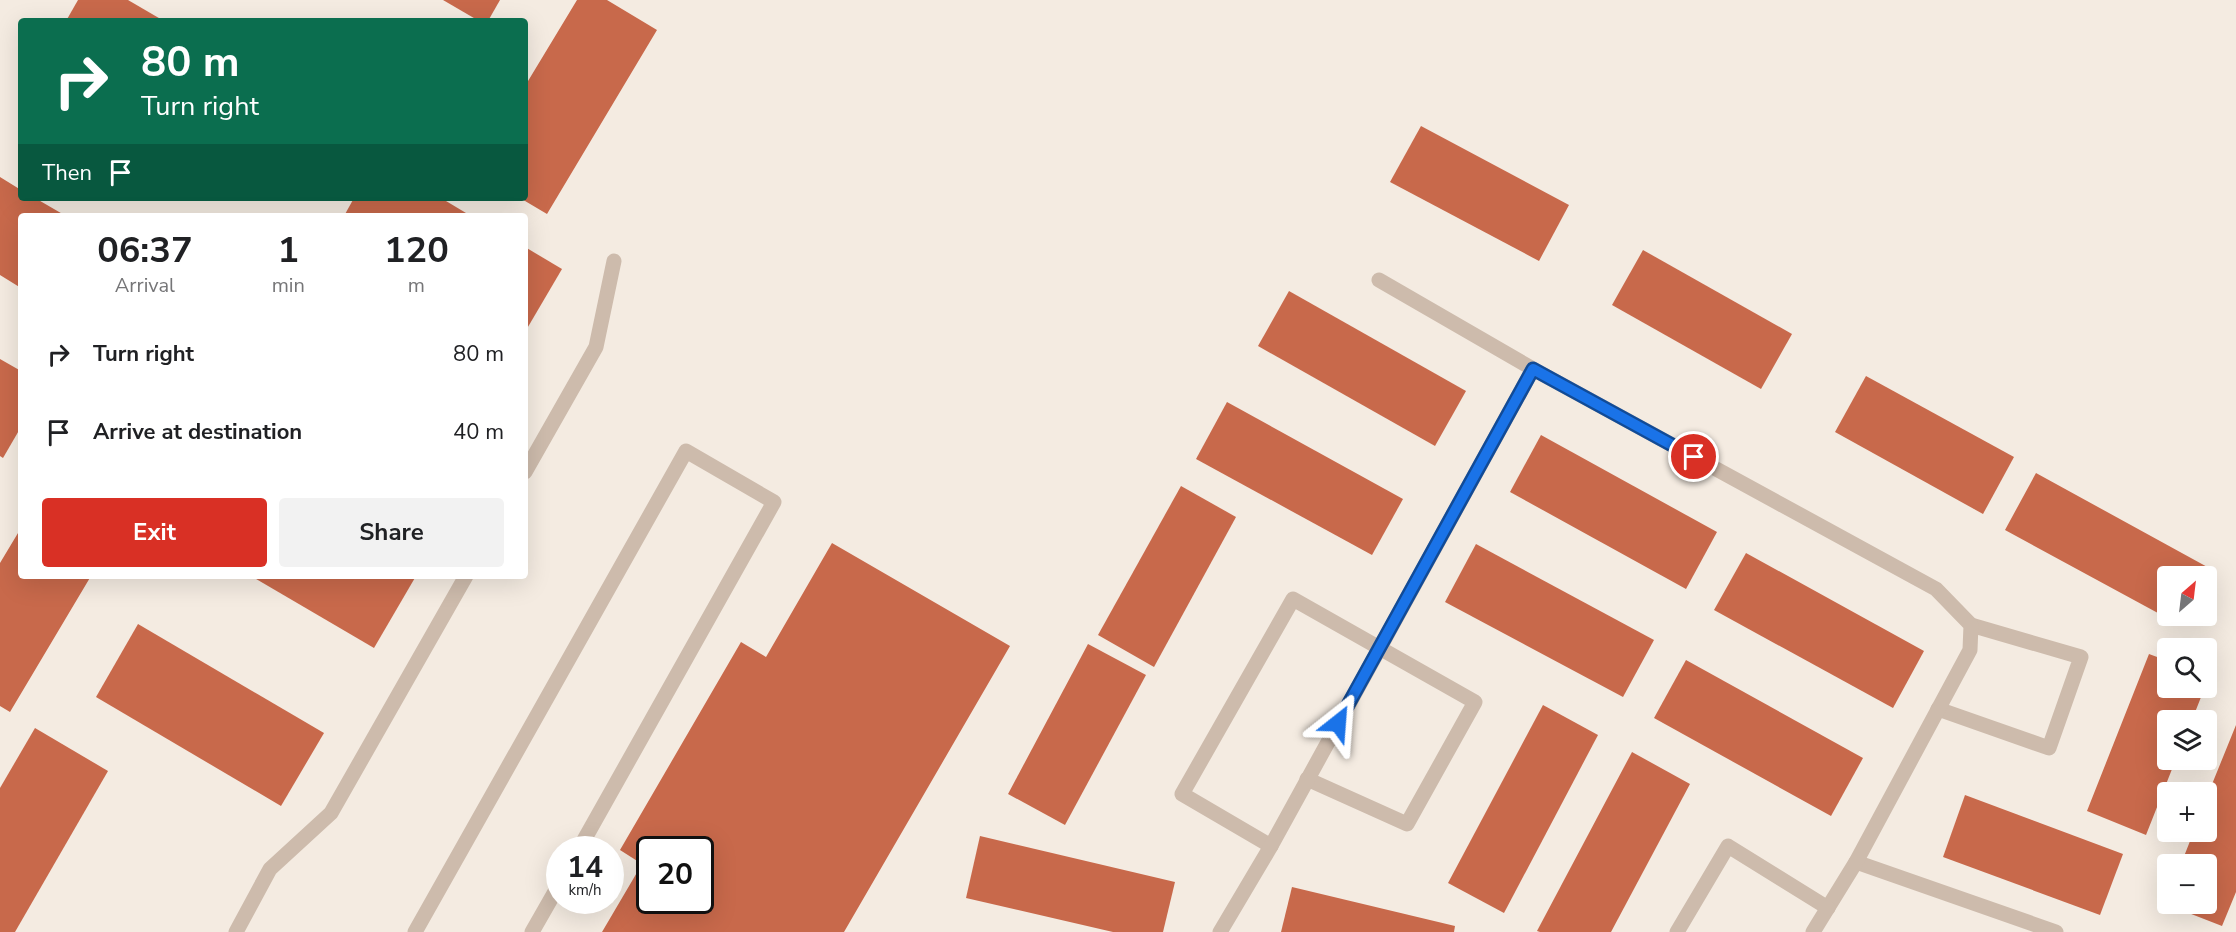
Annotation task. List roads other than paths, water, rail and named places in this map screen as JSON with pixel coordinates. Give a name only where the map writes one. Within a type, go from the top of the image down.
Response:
[{"type":"lane","points":[[528,467],[596,347],[614,261]]},
{"type":"lane","points":[[1378,280],[1533,369],[1936,589],[1971,625],[2081,657],[2049,748],[1938,709]]},
{"type":"lane","points":[[1220,932],[1271,846],[1533,369]]},
{"type":"lane","points":[[415,932],[686,451],[774,502],[586,836]]},
{"type":"lane","points":[[236,932],[270,869],[331,813],[464,579]]},
{"type":"lane","points":[[1271,846],[1182,794],[1293,599],[1475,702],[1407,824],[1307,779]]},
{"type":"lane","points":[[1813,932],[1856,862],[1970,650],[1971,625]]},
{"type":"lane","points":[[1677,932],[1728,846],[1828,908]]},
{"type":"lane","points":[[1856,862],[2056,932]]},
{"type":"lane","points":[[532,932],[546,908]]}]
